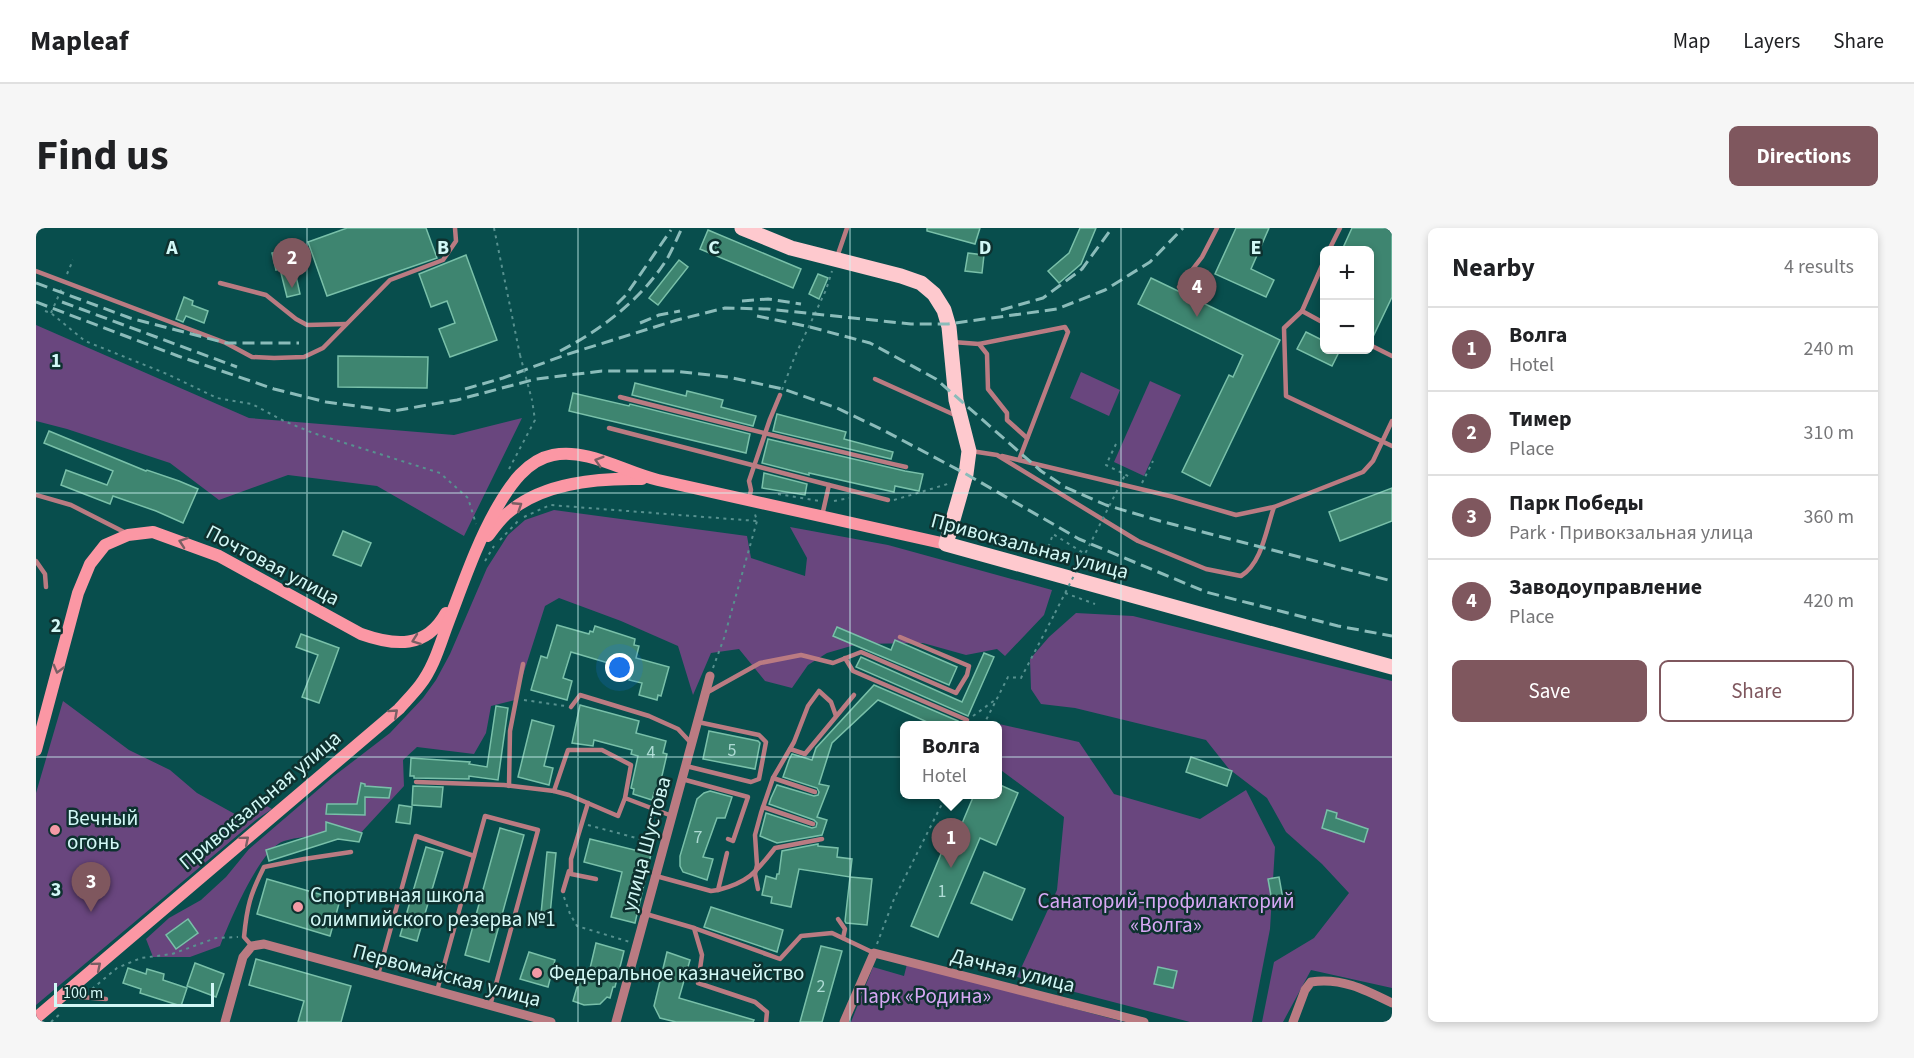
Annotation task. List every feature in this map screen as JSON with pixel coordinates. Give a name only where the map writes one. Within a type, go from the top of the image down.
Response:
[{"type":"main road","points":[[742,228],[791,248],[901,276],[921,283],[934,294],[944,310],[952,342],[951,361],[960,418],[969,451],[966,474],[946,544]]},
{"type":"main road","points":[[464,580],[498,506],[513,482],[527,467],[537,461],[553,455],[572,454],[654,479]]},
{"type":"main road","points":[[478,549],[509,512],[529,499],[558,488],[584,482],[654,479]]},
{"type":"main road","name":"Привокзальная улица","points":[[654,479],[946,544],[1392,667]]},
{"type":"main road","name":"Почтовая улица","points":[[36,750],[78,593],[90,564],[105,545],[128,535],[153,532],[219,556],[361,634],[383,642],[408,643],[425,637],[441,622],[464,580]]},
{"type":"main road","name":"Привокзальная улица","points":[[36,1018],[399,709],[421,684],[435,657],[464,580]]},
{"type":"street","name":"улица Шустова","points":[[616,1022],[710,676]]},
{"type":"street","name":"Первомайская улица","points":[[252,946],[264,944],[551,1022]]},
{"type":"street","points":[[225,1022],[243,957],[252,946]]},
{"type":"street","points":[[844,1022],[874,953]]},
{"type":"street","name":"Дачная улица","points":[[874,953],[1144,1022]]},
{"type":"street","points":[[1293,1022],[1305,990],[1311,982],[1339,982],[1357,987],[1392,1003]]},
{"type":"lane","points":[[36,271],[226,343],[252,357],[290,359],[304,357],[323,348],[390,280],[443,260],[456,241],[455,228]]},
{"type":"lane","points":[[835,260],[847,228]]},
{"type":"lane","points":[[1179,287],[1202,257],[1217,228]]},
{"type":"lane","points":[[1331,246],[1340,228]]},
{"type":"lane","points":[[1320,270],[1302,311],[1284,328],[1286,396],[1392,446]]},
{"type":"lane","points":[[219,283],[266,294],[307,325],[347,324]]},
{"type":"lane","points":[[1302,311],[1320,321]]},
{"type":"lane","points":[[952,342],[979,344],[1065,327],[1068,332],[1018,460]]},
{"type":"lane","points":[[979,344],[987,354],[988,389],[1007,413],[1007,420],[1027,438]]},
{"type":"lane","points":[[1374,347],[1392,356]]},
{"type":"lane","points":[[874,379],[960,418]]},
{"type":"lane","points":[[749,500],[751,490],[749,481],[780,395]]},
{"type":"lane","points":[[620,397],[906,467]]},
{"type":"lane","points":[[969,451],[997,455],[1174,497],[1236,515],[1274,507],[1363,472],[1373,461],[1392,421]]},
{"type":"lane","points":[[609,428],[888,500]]},
{"type":"lane","points":[[997,455],[1138,541],[1206,569],[1241,576],[1250,570],[1257,558],[1274,507]]},
{"type":"lane","points":[[822,516],[829,485]]},
{"type":"lane","points":[[36,495],[70,505],[128,535]]},
{"type":"lane","points":[[36,561],[45,574],[46,587]]},
{"type":"lane","points":[[705,693],[760,663],[801,655],[833,663],[861,652],[956,693],[967,675],[969,666],[900,637]]},
{"type":"lane","points":[[845,658],[853,671],[967,720]]},
{"type":"lane","points":[[509,786],[510,731],[523,664]]},
{"type":"lane","points":[[758,889],[755,874],[757,865],[755,835],[773,778],[790,749],[808,706],[819,691],[831,702],[836,716]]},
{"type":"lane","points":[[571,707],[580,695],[649,716],[678,729],[692,744]]},
{"type":"lane","points":[[790,749],[805,754],[854,695]]},
{"type":"lane","points":[[686,766],[751,782],[759,779],[766,741],[759,735],[698,722]]},
{"type":"lane","points":[[416,782],[509,786],[554,791],[618,816],[625,798],[632,765],[602,750],[568,750],[554,791]]},
{"type":"lane","points":[[773,778],[815,792]]},
{"type":"lane","points":[[682,779],[748,797],[733,841],[728,839]]},
{"type":"lane","points":[[625,798],[672,816]]},
{"type":"lane","points":[[588,803],[571,859],[571,874],[596,879]]},
{"type":"lane","points":[[763,807],[813,824]]},
{"type":"lane","points":[[437,991],[485,816],[538,830],[490,1006]]},
{"type":"lane","points":[[378,975],[416,836],[474,856]]},
{"type":"lane","points":[[656,876],[711,891],[718,890],[733,886],[755,874],[774,848],[822,839]]},
{"type":"lane","points":[[252,946],[244,937],[250,894],[264,867],[351,852]]},
{"type":"lane","points":[[718,890],[727,853]]},
{"type":"lane","points":[[563,891],[571,865]]},
{"type":"lane","points":[[646,914],[694,928],[780,959],[801,936],[832,933],[874,953]]},
{"type":"lane","points":[[838,919],[845,929],[843,938]]},
{"type":"lane","points":[[694,928],[702,955],[698,983],[756,1002],[767,1012],[766,1022]]},
{"type":"lane","points":[[70,988],[81,997],[106,999]]},
{"type":"path","points":[[494,228],[520,355],[532,400]]},
{"type":"path","points":[[780,395],[795,356],[826,290],[835,260]]},
{"type":"path","points":[[45,311],[51,313],[85,341],[167,374],[217,398],[252,404],[313,433],[440,473],[468,498],[478,529]]},
{"type":"path","points":[[1116,444],[1106,465],[1142,483],[1153,461]]},
{"type":"path","points":[[986,721],[1008,677],[1021,678],[1125,475]]},
{"type":"path","points":[[710,676],[724,638],[757,521]]},
{"type":"path","points":[[1046,554],[1053,534],[1085,554]]},
{"type":"path","points":[[1065,593],[1095,604]]},
{"type":"path","points":[[516,698],[571,707]]},
{"type":"path","points":[[967,720],[997,698]]},
{"type":"path","points":[[874,953],[894,899],[945,799]]},
{"type":"path","points":[[582,824],[664,846]]},
{"type":"path","points":[[563,891],[570,914],[577,926],[637,944]]},
{"type":"path","points":[[87,993],[117,969],[141,958],[172,954],[216,938],[244,937]]},
{"type":"green space","points":[[36,325],[249,418],[454,435],[522,418],[464,536],[377,486],[288,475],[219,500],[170,463],[36,421]]},
{"type":"green space","points":[[1081,372],[1120,390],[1109,416],[1070,398]]},
{"type":"green space","points":[[1150,381],[1181,395],[1144,476],[1114,462]]},
{"type":"green space","points":[[554,510],[747,536],[751,558],[805,576],[807,558],[790,527],[888,545],[1052,590],[1044,615],[1005,656],[997,649],[966,655],[923,643],[858,644],[827,653],[808,665],[792,688],[765,681],[739,649],[711,653],[693,695],[678,646],[621,621],[559,598],[545,606],[515,700],[491,706],[486,733],[474,754],[417,747],[403,760],[404,786],[357,837],[302,837],[284,841],[265,857],[246,888],[220,946],[190,957],[153,957],[146,939],[169,918],[201,900],[226,877],[249,849],[334,776],[390,733],[423,698],[450,654],[487,568],[508,535],[525,520]]},
{"type":"green space","points":[[1076,613],[1133,616],[1392,681],[1392,988],[1311,970],[1283,1022],[1262,1022],[1274,962],[1314,938],[1349,893],[1322,864],[1286,832],[1267,798],[1229,769],[1206,740],[1075,708],[1041,704],[1031,689],[1030,659],[1049,637]]},
{"type":"green space","points":[[63,701],[129,750],[170,770],[197,793],[242,818],[260,802],[272,809],[257,819],[36,1005],[36,793]]},
{"type":"green space","name":"Санаторий-профилакторий «Волга»","points":[[1002,725],[1079,742],[1114,794],[1200,819],[1246,790],[1275,847],[1270,929],[1252,1022],[1190,1022],[1017,977],[1057,890],[1064,817],[1002,771]]},
{"type":"green space","name":"Парк «Родина»","points":[[907,964],[1124,1022],[851,1022],[873,967],[904,976]]},
{"type":"building","points":[[347,228],[426,228],[437,258],[327,296],[308,242]]},
{"type":"building","points":[[927,228],[980,228],[975,244],[927,231]]},
{"type":"building","points":[[1080,228],[1096,228],[1081,264],[1059,283],[1048,271],[1069,253]]},
{"type":"building","points":[[1236,228],[1269,228],[1251,269],[1274,280],[1266,297],[1215,274]]},
{"type":"building","points":[[1352,228],[1392,228],[1392,297],[1374,335],[1374,246],[1344,246]]},
{"type":"building","points":[[708,230],[801,269],[793,288],[700,249]]},
{"type":"building","points":[[290,249],[300,294],[287,297],[280,269],[276,270],[272,253]]},
{"type":"building","points":[[968,253],[984,255],[982,273],[965,271]]},
{"type":"building","points":[[466,255],[497,340],[450,357],[439,329],[455,323],[447,301],[431,307],[419,274]]},
{"type":"building","points":[[679,260],[688,267],[658,305],[649,298]]},
{"type":"building","points":[[818,274],[828,278],[819,299],[809,294]]},
{"type":"building","points":[[1151,278],[1280,340],[1210,486],[1182,472],[1229,375],[1233,377],[1243,355],[1138,304]]},
{"type":"building","points":[[184,297],[193,301],[192,305],[208,311],[204,323],[186,316],[183,322],[176,319]]},
{"type":"building","points":[[1306,332],[1320,339],[1320,354],[1338,354],[1332,366],[1297,349]]},
{"type":"building","points":[[338,356],[428,357],[427,388],[338,387]]},
{"type":"building","points":[[635,383],[686,396],[687,391],[723,400],[721,407],[756,416],[753,426],[632,395]]},
{"type":"building","points":[[573,393],[629,406],[630,404],[750,434],[746,453],[569,411]]},
{"type":"building","points":[[777,414],[846,432],[844,439],[893,452],[891,459],[773,431]]},
{"type":"building","points":[[49,431],[146,471],[198,489],[183,523],[113,496],[110,504],[61,485],[66,470],[107,485],[113,471],[44,443]]},
{"type":"building","points":[[768,439],[923,474],[919,491],[895,486],[894,492],[762,463]]},
{"type":"building","points":[[764,473],[807,484],[805,495],[762,488]]},
{"type":"building","points":[[1392,488],[1392,521],[1340,541],[1329,512]]},
{"type":"building","points":[[343,531],[371,543],[361,566],[333,555]]},
{"type":"building","points":[[557,625],[589,634],[590,631],[593,632],[595,626],[635,639],[634,645],[639,646],[636,658],[669,667],[661,696],[658,695],[657,700],[639,695],[642,683],[629,680],[632,670],[571,652],[563,678],[572,681],[567,700],[531,690],[541,656],[547,658]]},
{"type":"building","points":[[837,627],[891,650],[895,640],[957,667],[949,685],[833,636]]},
{"type":"building","points":[[301,634],[339,648],[319,703],[302,697],[318,655],[296,647]]},
{"type":"building","points":[[984,653],[994,657],[968,716],[856,667],[861,657],[962,702]]},
{"type":"building","points":[[874,685],[958,721],[925,721],[878,700],[832,743],[819,784],[829,786],[817,817],[827,820],[822,835],[777,843],[760,836],[766,813],[812,828],[816,827],[817,823],[814,820],[769,804],[777,785],[814,796],[818,795],[817,788],[783,777],[792,754],[812,760],[816,748]]},
{"type":"building","points":[[580,705],[639,721],[636,733],[666,741],[663,753],[667,754],[658,794],[654,793],[652,800],[633,794],[634,789],[631,788],[638,756],[631,754],[632,750],[594,740],[593,746],[572,743]]},
{"type":"building","points":[[496,706],[508,708],[498,780],[469,776],[469,779],[410,776],[411,758],[470,762],[469,764],[487,767]]},
{"type":"building","points":[[532,720],[554,726],[544,766],[553,768],[549,785],[518,777]]},
{"type":"building","points":[[709,731],[758,741],[760,743],[755,769],[703,759]]},
{"type":"building","points":[[1191,757],[1232,771],[1227,786],[1186,772]]},
{"type":"building","points":[[361,783],[365,786],[391,788],[389,798],[365,797],[365,815],[326,814],[327,804],[357,804]]},
{"type":"building","points":[[413,786],[443,787],[441,807],[412,805]]},
{"type":"building","points":[[1002,786],[1018,793],[996,845],[980,838],[938,937],[911,926],[948,837],[955,840],[972,799],[1002,799]]},
{"type":"building","points":[[710,791],[732,797],[725,818],[717,818],[703,857],[713,859],[707,880],[683,872],[680,866],[680,856],[697,799]]},
{"type":"building","points":[[399,805],[412,807],[410,824],[396,822]]},
{"type":"building","points":[[1327,810],[1337,813],[1336,818],[1368,829],[1364,842],[1322,828]]},
{"type":"building","points":[[326,822],[362,833],[359,842],[338,839],[269,861],[266,850],[326,831]]},
{"type":"building","points":[[500,828],[524,835],[489,962],[465,955]]},
{"type":"building","points":[[590,839],[651,854],[635,923],[611,917],[622,872],[584,862]]},
{"type":"building","points":[[818,844],[818,846],[838,848],[837,857],[852,859],[850,877],[799,869],[791,907],[771,903],[772,897],[762,895],[766,876],[776,879],[779,874],[782,851]]},
{"type":"building","points":[[426,847],[443,852],[417,941],[400,936]]},
{"type":"building","points":[[547,852],[556,853],[550,915],[541,914]]},
{"type":"building","points":[[984,872],[1025,889],[1012,920],[971,903]]},
{"type":"building","points":[[850,877],[872,879],[867,925],[845,921]]},
{"type":"building","points":[[1279,877],[1284,905],[1273,907],[1268,879]]},
{"type":"building","points":[[267,879],[340,900],[330,936],[257,914]]},
{"type":"building","points":[[711,907],[783,930],[777,952],[704,927]]},
{"type":"building","points":[[188,919],[198,933],[176,949],[166,935]]},
{"type":"building","points":[[596,943],[624,951],[610,998],[607,997],[600,1004],[584,1005],[573,1001],[579,980],[588,977]]},
{"type":"building","points":[[821,946],[842,951],[822,1022],[800,1022]]},
{"type":"building","points":[[529,952],[555,960],[548,987],[520,979]]},
{"type":"building","points":[[667,952],[690,960],[679,998],[754,1020],[753,1022],[676,1022],[660,1018],[654,1006]]},
{"type":"building","points":[[256,959],[351,986],[341,1022],[298,1022],[304,1001],[249,985]]},
{"type":"building","points":[[195,963],[224,974],[216,997],[187,986]]},
{"type":"building","points":[[1158,967],[1177,971],[1173,988],[1154,984]]},
{"type":"building","points":[[128,968],[146,974],[147,969],[164,974],[163,980],[187,988],[181,1006],[140,993],[141,989],[123,983]]},
{"type":"railway","points":[[560,351],[603,325],[642,291],[666,261],[682,228]]},
{"type":"railway","points":[[1001,310],[1043,298],[1082,269],[1112,228]]},
{"type":"railway","points":[[465,389],[677,320],[725,308],[767,309],[911,324],[948,324],[1057,309],[1105,290],[1150,262],[1183,228]]},
{"type":"railway","points":[[617,304],[626,295],[671,230]]},
{"type":"railway","points":[[36,283],[130,318],[226,343],[299,343]]},
{"type":"railway","points":[[742,301],[768,299],[801,304]]},
{"type":"railway","points":[[36,302],[178,356],[274,389],[326,402],[393,411],[457,400],[536,379],[602,371],[674,371],[728,377],[783,389],[837,408],[883,430],[966,474],[1079,539],[1206,592],[1338,626],[1392,636]]},
{"type":"railway","points":[[62,302],[237,367]]},
{"type":"railway","points":[[640,323],[659,315],[680,311]]},
{"type":"railway","points":[[757,316],[870,343],[936,379],[1041,471],[1065,487],[1106,505],[1392,581]]},
{"type":"place","name":"Тимер","points":[[292,288]]},
{"type":"place","name":"Заводоуправление","points":[[1197,317]]},
{"type":"place","name":"Вечный огонь","points":[[55,830]]},
{"type":"place","name":"Волга","points":[[951,868]]},
{"type":"place","name":"Спортивная школа олимпийского резерва №1","points":[[298,907]]},
{"type":"place","name":"Парк Победы","points":[[91,912]]},
{"type":"place","name":"Федеральное казначейство","points":[[537,973]]}]
